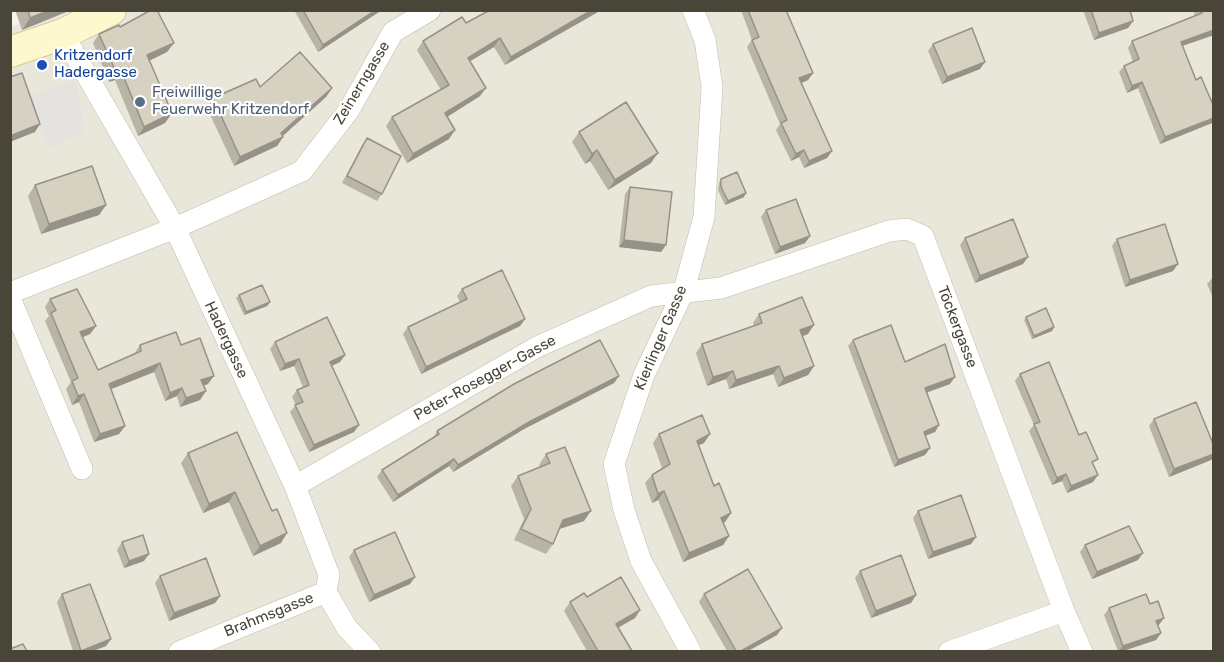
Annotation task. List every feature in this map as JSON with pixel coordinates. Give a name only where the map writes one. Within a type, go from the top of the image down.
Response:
[{"type":"main road","points":[[10,52],[63,33],[111,10]]},
{"type":"street","name":"Zeinerngasse","points":[[10,293],[175,228],[302,171],[350,110],[393,32],[430,10]]},
{"type":"street","name":"Kierlinger Gasse","points":[[691,651],[641,561],[624,510],[614,464],[644,375],[684,290],[704,217],[712,87],[705,40],[693,10]]},
{"type":"street","name":"Hadergasse","points":[[63,33],[175,228],[295,486],[329,575],[326,592],[347,628],[370,651]]},
{"type":"street","name":"Töckergasse","points":[[684,290],[721,288],[889,231],[907,229],[923,236],[1064,611],[1082,651]]},
{"type":"street","name":"Peter-Rosegger-Gasse","points":[[295,486],[537,347],[651,296],[684,290]]},
{"type":"street","points":[[10,298],[82,469]]},
{"type":"street","name":"Brahmsgasse","points":[[179,651],[326,592]]},
{"type":"street","points":[[949,651],[1064,611]]},
{"type":"shaded area","points":[[51,10],[1213,11],[1213,651],[11,652],[11,27]]},
{"type":"shaded area","points":[[76,79],[85,132],[49,148],[27,98]]},
{"type":"building","points":[[28,10],[50,10],[30,18]]},
{"type":"building","points":[[151,10],[157,10],[174,43],[147,55],[172,113],[144,127],[121,70],[116,72],[99,34],[119,25],[120,27]]},
{"type":"building","points":[[303,10],[376,10],[323,45]]},
{"type":"building","points":[[490,10],[592,10],[511,57],[500,38],[468,58],[486,88],[445,113],[455,130],[413,154],[392,117],[449,85],[423,41],[462,17],[466,23]]},
{"type":"building","points":[[748,10],[786,10],[813,73],[799,78],[832,151],[809,161],[804,150],[796,154],[781,123],[787,120],[752,40],[759,37]]},
{"type":"building","points":[[1091,10],[1130,10],[1133,21],[1099,33]]},
{"type":"building","points":[[1200,10],[1214,10],[1214,30],[1181,42],[1196,80],[1201,77],[1214,107],[1214,118],[1165,137],[1142,82],[1132,86],[1124,66],[1139,59],[1132,41],[1202,13]]},
{"type":"building","points":[[972,28],[985,62],[947,77],[933,44]]},
{"type":"building","points":[[300,52],[332,88],[281,133],[283,137],[240,157],[213,98],[256,79],[260,87]]},
{"type":"building","points":[[22,73],[40,124],[10,136],[10,77]]},
{"type":"building","points":[[626,102],[658,153],[615,180],[597,150],[592,154],[579,132]]},
{"type":"building","points":[[367,138],[401,156],[382,194],[347,176]]},
{"type":"building","points":[[92,166],[106,205],[49,224],[35,185]]},
{"type":"building","points":[[737,172],[746,193],[728,201],[721,187],[721,179]]},
{"type":"building","points":[[630,187],[672,192],[666,245],[624,240]]},
{"type":"building","points":[[796,199],[810,236],[780,247],[766,210]]},
{"type":"building","points":[[1013,219],[1028,257],[980,276],[965,238]]},
{"type":"building","points":[[1165,224],[1178,264],[1130,280],[1117,239]]},
{"type":"building","points":[[502,270],[525,319],[426,367],[408,327],[467,299],[462,289]]},
{"type":"building","points":[[262,285],[270,302],[246,312],[239,295]]},
{"type":"building","points":[[77,289],[96,326],[80,332],[98,370],[141,351],[140,345],[176,332],[181,345],[200,338],[214,376],[201,380],[206,391],[186,398],[182,388],[170,393],[160,363],[109,384],[125,426],[100,434],[84,394],[78,396],[72,381],[78,378],[51,313],[56,310],[50,299]]},
{"type":"building","points":[[802,297],[814,325],[800,330],[814,366],[784,378],[779,366],[736,380],[733,371],[713,377],[702,344],[762,323],[759,314]]},
{"type":"building","points":[[1046,308],[1054,327],[1034,336],[1026,317]]},
{"type":"building","points":[[327,317],[345,355],[330,362],[359,425],[314,445],[295,405],[303,402],[297,390],[309,385],[299,359],[285,364],[275,342]]},
{"type":"building","points":[[891,325],[905,362],[945,344],[955,377],[925,388],[939,425],[924,432],[930,448],[898,460],[853,340]]},
{"type":"building","points":[[600,340],[619,376],[529,422],[458,465],[454,459],[398,495],[382,470],[439,434],[437,431],[514,384]]},
{"type":"building","points":[[1049,362],[1079,435],[1086,432],[1098,459],[1092,462],[1098,475],[1071,486],[1066,474],[1057,478],[1034,424],[1040,422],[1020,374]]},
{"type":"building","points":[[1196,402],[1214,446],[1214,454],[1174,469],[1154,419]]},
{"type":"building","points":[[702,415],[710,434],[697,441],[714,486],[719,483],[731,513],[721,518],[729,536],[689,553],[664,491],[658,494],[652,475],[670,464],[659,434]]},
{"type":"building","points":[[237,432],[272,511],[277,509],[287,533],[260,546],[235,492],[209,504],[188,453]]},
{"type":"building","points":[[565,447],[591,511],[563,520],[553,544],[521,529],[531,509],[518,476],[550,463],[546,454]]},
{"type":"building","points":[[961,495],[976,537],[933,552],[918,511]]},
{"type":"building","points":[[1129,526],[1143,553],[1097,572],[1085,545]]},
{"type":"building","points":[[395,532],[415,577],[374,595],[354,550]]},
{"type":"building","points":[[143,535],[149,554],[129,561],[122,542]]},
{"type":"building","points":[[901,555],[916,595],[876,611],[860,571]]},
{"type":"building","points":[[206,558],[220,596],[174,613],[160,576]]},
{"type":"building","points":[[748,569],[782,628],[741,651],[736,651],[704,594]]},
{"type":"building","points":[[621,577],[640,610],[616,624],[632,651],[598,651],[570,602],[584,593],[587,597]]},
{"type":"building","points":[[90,584],[111,639],[81,651],[62,594]]},
{"type":"building","points":[[1146,594],[1150,604],[1158,601],[1164,618],[1156,621],[1161,633],[1123,646],[1109,608]]},
{"type":"building","points":[[23,644],[27,651],[10,651],[10,649]]},
{"type":"place","name":"Kritzendorf Hadergasse","points":[[42,65]]},
{"type":"place","name":"Freiwillige Feuerwehr Kritzendorf","points":[[140,102]]}]
